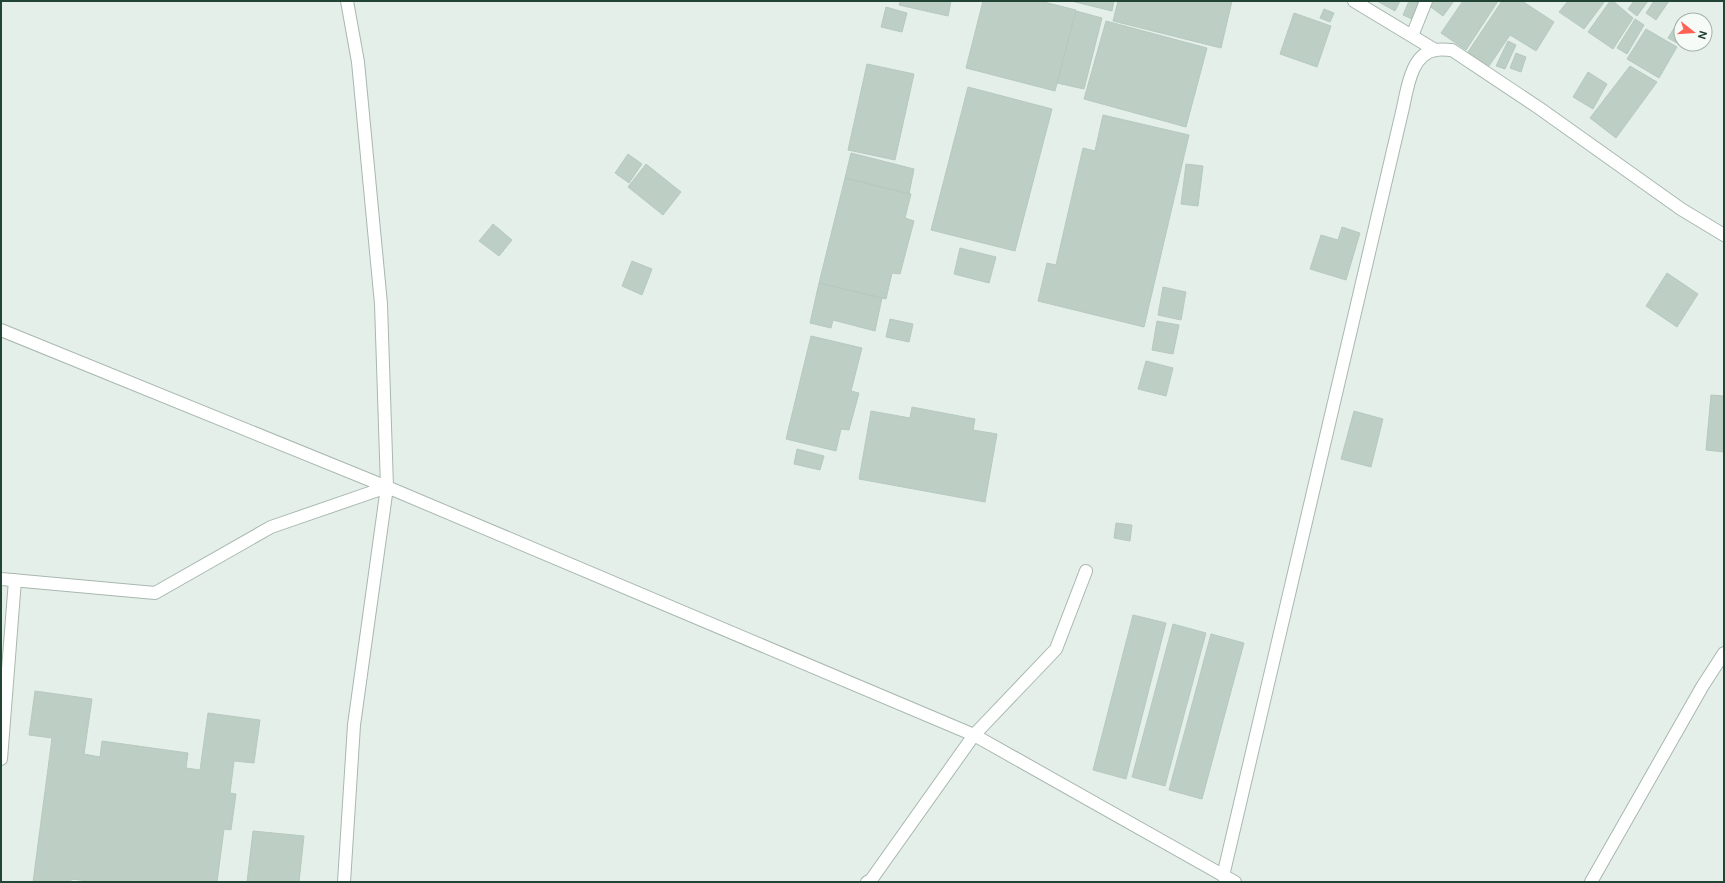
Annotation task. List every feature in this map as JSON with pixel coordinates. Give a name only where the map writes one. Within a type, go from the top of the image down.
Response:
[{"type":"street","points":[[344,882],[354,725],[387,486],[381,304],[358,62],[347,1]]},
{"type":"street","points":[[1354,1],[1435,50]]},
{"type":"street","points":[[1412,36],[1426,1]]},
{"type":"street","points":[[1223,876],[1411,76],[1421,57],[1435,50],[1452,50],[1539,108],[1681,209],[1724,235]]},
{"type":"street","points":[[1,330],[387,486],[974,735],[1235,882]]},
{"type":"street","points":[[1,579],[155,593],[271,527],[387,486]]},
{"type":"street","points":[[867,882],[871,880],[974,735],[1056,649],[1086,572]]},
{"type":"street","points":[[1,759],[15,580]]},
{"type":"street","points":[[1590,882],[1698,694],[1724,653]]},
{"type":"building","points":[[900,1],[951,1],[948,16],[899,5]]},
{"type":"building","points":[[983,1],[1040,1],[1076,10],[1055,91],[966,68]]},
{"type":"building","points":[[1071,1],[1114,1],[1112,11]]},
{"type":"building","points":[[1118,1],[1232,1],[1221,48],[1113,21]]},
{"type":"building","points":[[1377,1],[1400,1],[1395,11]]},
{"type":"building","points":[[1409,1],[1420,3],[1412,19],[1403,15]]},
{"type":"building","points":[[1431,1],[1454,1],[1443,16],[1428,5]]},
{"type":"building","points":[[1463,1],[1498,1],[1466,50],[1441,33]]},
{"type":"building","points":[[1502,1],[1522,1],[1554,22],[1536,51],[1510,35],[1489,66],[1468,52]]},
{"type":"building","points":[[1568,1],[1605,1],[1584,29],[1559,12]]},
{"type":"building","points":[[1610,1],[1613,1],[1633,18],[1613,49],[1588,32]]},
{"type":"building","points":[[1634,1],[1648,1],[1637,16],[1628,9]]},
{"type":"building","points":[[1654,1],[1669,1],[1656,20],[1646,13]]},
{"type":"building","points":[[886,7],[907,13],[902,32],[881,27]]},
{"type":"building","points":[[1324,9],[1334,13],[1330,22],[1320,18]]},
{"type":"building","points":[[1076,11],[1102,18],[1084,89],[1057,83]]},
{"type":"building","points":[[1294,13],[1331,26],[1317,67],[1280,54]]},
{"type":"building","points":[[1635,19],[1644,25],[1627,54],[1617,48]]},
{"type":"building","points":[[1106,21],[1207,48],[1186,127],[1084,99]]},
{"type":"building","points":[[1646,29],[1673,45],[1674,52],[1659,78],[1627,59]]},
{"type":"building","points":[[1673,30],[1673,41],[1668,38]]},
{"type":"building","points":[[1508,41],[1516,45],[1505,69],[1496,66]]},
{"type":"building","points":[[1516,53],[1526,57],[1521,72],[1510,68]]},
{"type":"building","points":[[867,64],[914,74],[895,160],[848,150]]},
{"type":"building","points":[[1630,66],[1657,82],[1616,138],[1590,118]]},
{"type":"building","points":[[1588,72],[1607,84],[1593,109],[1573,97]]},
{"type":"building","points":[[968,87],[1052,109],[1015,251],[931,230]]},
{"type":"building","points":[[1103,115],[1189,135],[1144,327],[1038,301],[1047,263],[1056,265],[1083,148],[1095,151]]},
{"type":"building","points":[[851,153],[914,169],[909,194],[845,178]]},
{"type":"building","points":[[628,154],[642,164],[629,183],[615,173]]},
{"type":"building","points":[[646,164],[681,192],[663,215],[628,187]]},
{"type":"building","points":[[1186,164],[1203,166],[1198,206],[1181,204]]},
{"type":"building","points":[[845,178],[911,194],[905,218],[914,221],[900,274],[892,273],[886,299],[819,283]]},
{"type":"building","points":[[493,224],[512,240],[499,256],[479,241]]},
{"type":"building","points":[[1342,227],[1360,233],[1346,280],[1310,269],[1321,235],[1338,240]]},
{"type":"building","points":[[960,248],[996,257],[989,283],[954,274]]},
{"type":"building","points":[[632,261],[652,269],[642,295],[622,286]]},
{"type":"building","points":[[1667,273],[1698,294],[1677,327],[1646,306]]},
{"type":"building","points":[[819,283],[882,298],[875,331],[833,320],[831,328],[810,323]]},
{"type":"building","points":[[1163,287],[1186,292],[1181,320],[1158,315]]},
{"type":"building","points":[[890,319],[913,324],[909,342],[886,337]]},
{"type":"building","points":[[1157,321],[1179,325],[1173,354],[1152,350]]},
{"type":"building","points":[[811,336],[862,348],[851,391],[859,393],[849,430],[841,429],[836,451],[786,439]]},
{"type":"building","points":[[1146,361],[1173,368],[1166,396],[1138,389]]},
{"type":"building","points":[[1711,395],[1724,396],[1724,452],[1706,450]]},
{"type":"building","points":[[912,407],[975,419],[973,430],[997,434],[985,502],[859,479],[871,411],[910,418]]},
{"type":"building","points":[[1354,411],[1383,419],[1371,467],[1341,459]]},
{"type":"building","points":[[797,449],[824,456],[820,470],[794,464]]},
{"type":"building","points":[[1116,523],[1132,525],[1130,541],[1114,538]]},
{"type":"building","points":[[1133,615],[1166,623],[1126,779],[1093,770]]},
{"type":"building","points":[[1173,624],[1206,633],[1165,786],[1132,777]]},
{"type":"building","points":[[1211,634],[1244,643],[1202,799],[1169,790]]},
{"type":"building","points":[[35,691],[92,699],[84,754],[100,757],[102,741],[188,753],[186,768],[200,770],[208,713],[260,720],[254,763],[234,761],[230,793],[236,794],[231,830],[224,829],[217,882],[96,882],[71,879],[71,882],[33,882],[52,738],[29,735]]},
{"type":"building","points":[[253,831],[304,836],[299,882],[247,882]]}]
